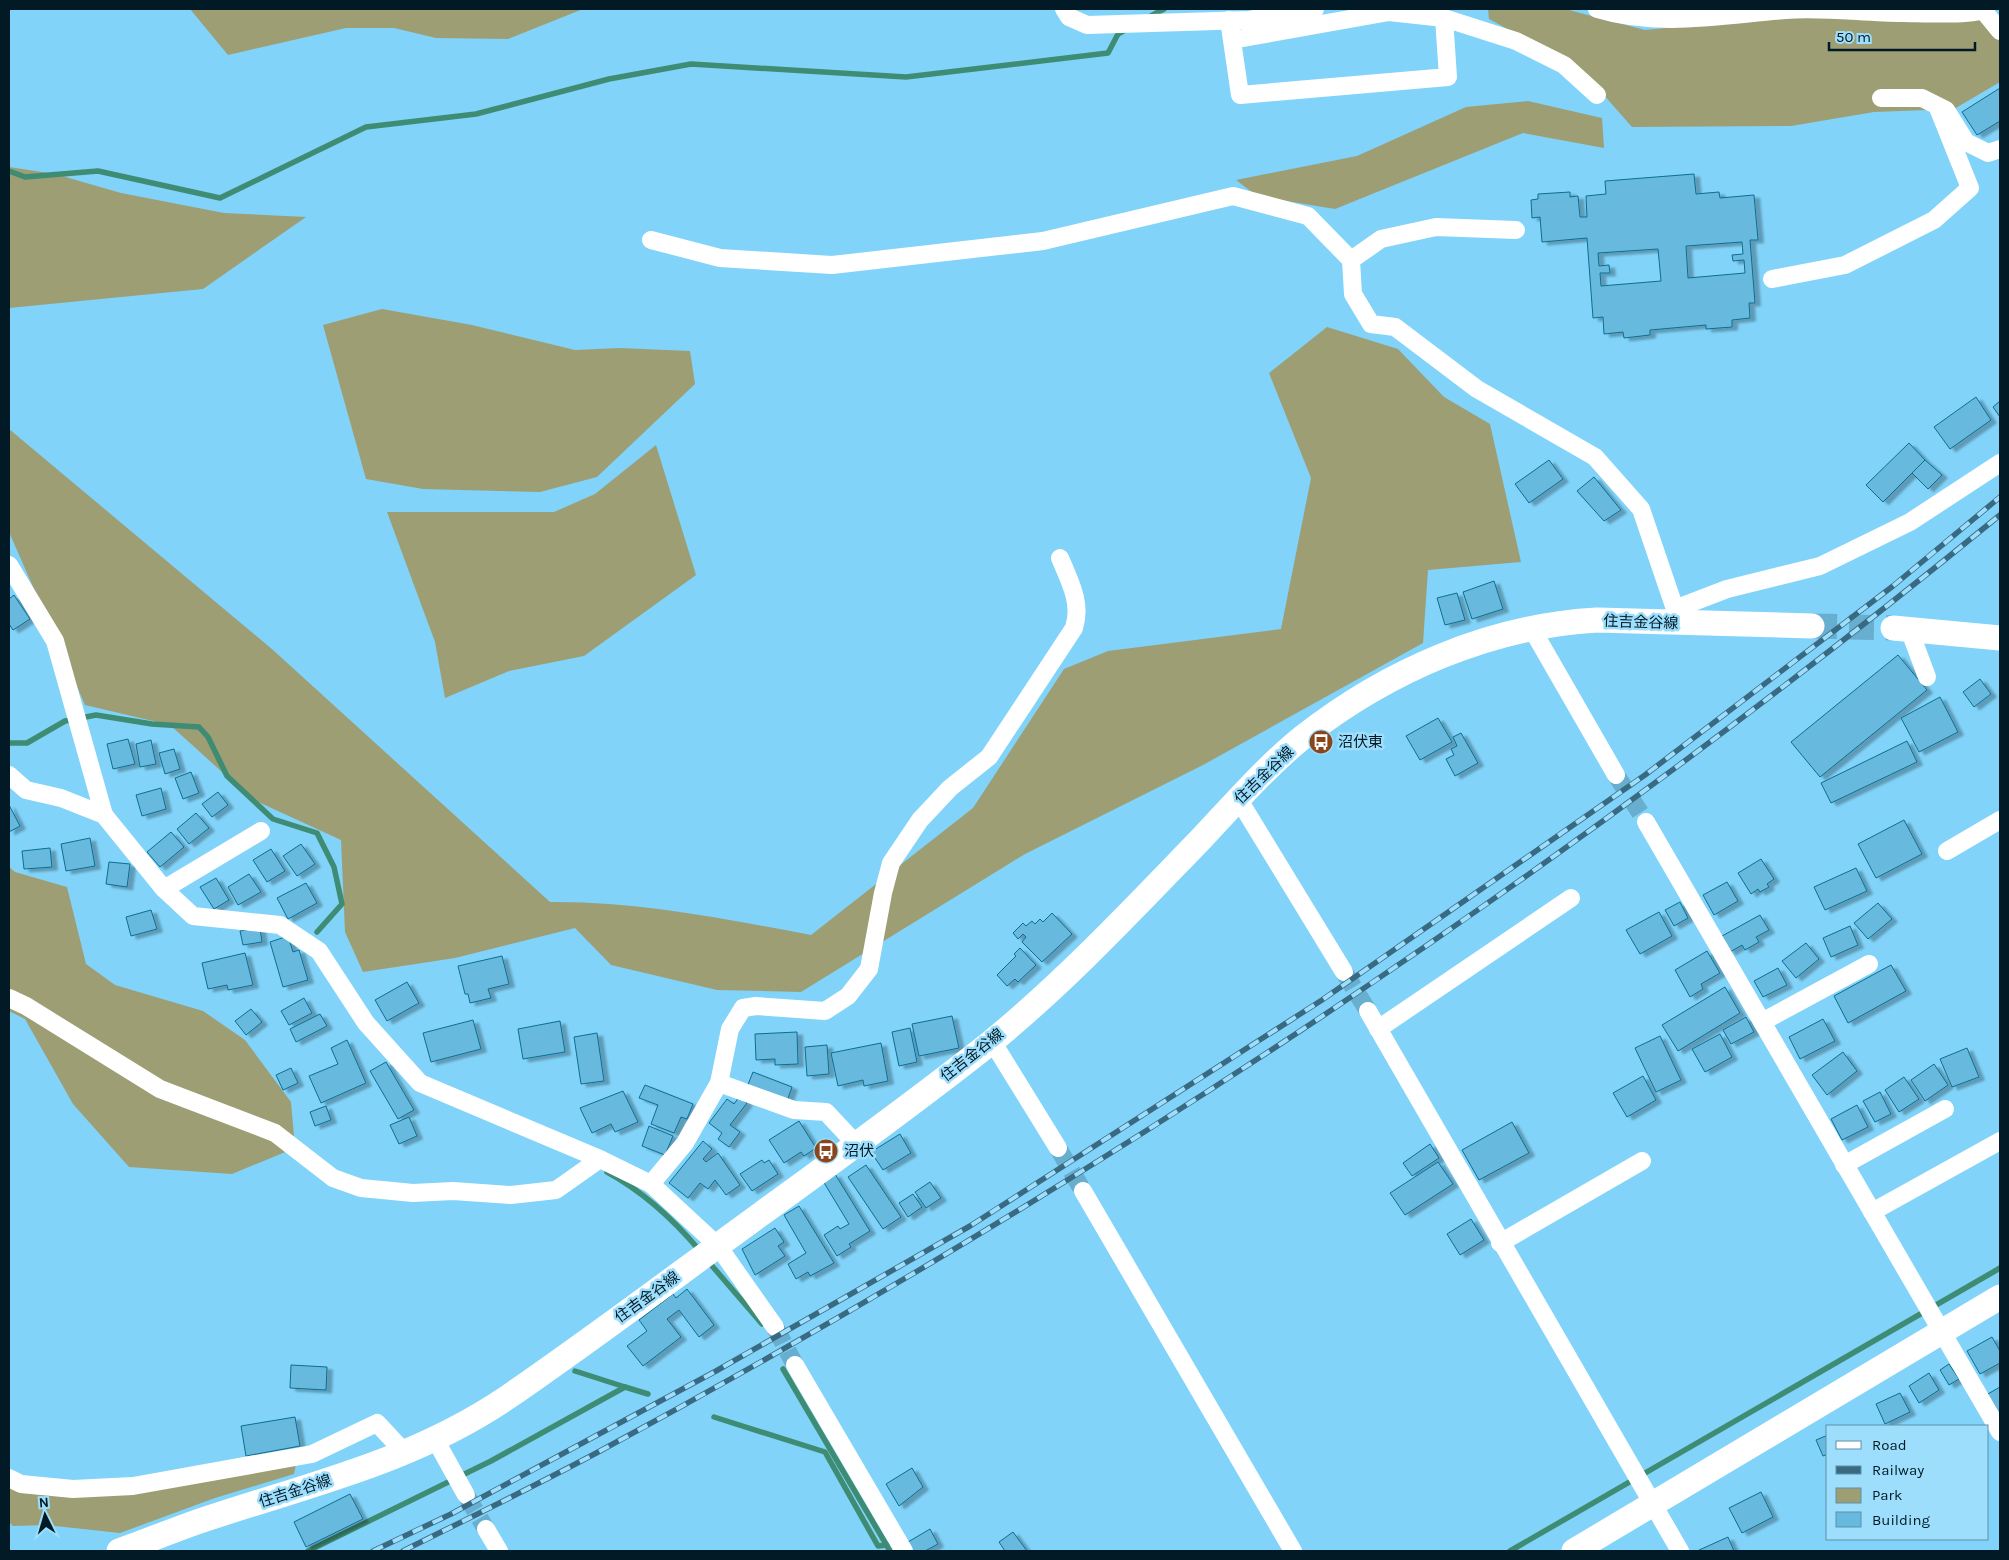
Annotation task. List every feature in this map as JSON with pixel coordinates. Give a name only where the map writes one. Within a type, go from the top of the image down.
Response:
[{"type":"main road","name":"住吉金谷線","points":[[119,1551],[194,1523],[368,1468],[435,1439],[505,1399],[718,1246],[992,1041],[1094,949],[1302,738],[1365,695],[1417,665],[1456,650],[1532,629],[1566,622],[1675,616],[1812,626]]},
{"type":"main road","points":[[1901,629],[2000,638]]},
{"type":"main road","points":[[1574,1551],[1644,1488],[1932,1318],[1999,1302]]},
{"type":"street","points":[[1064,9],[1069,17],[1087,25],[1249,20],[1315,9]]},
{"type":"street","points":[[1597,9],[1616,15],[1677,20],[1787,10],[1889,13],[1984,10],[2000,31]]},
{"type":"street","points":[[1232,40],[1389,12],[1444,18],[1516,41],[1564,65],[1597,95]]},
{"type":"street","points":[[1229,20],[1240,95],[1448,77],[1444,18]]},
{"type":"street","points":[[1881,98],[1922,98],[1938,108],[1946,110],[1966,142],[1988,153],[2000,148]]},
{"type":"street","points":[[1772,279],[1845,265],[1934,220],[1970,188],[1938,108]]},
{"type":"street","points":[[651,240],[720,258],[832,265],[1043,241],[1233,196],[1308,216],[1351,260],[1353,294],[1371,324],[1395,327],[1477,389],[1595,457],[1641,509],[1675,616],[1726,589],[1820,566],[1910,522],[2000,463]]},
{"type":"street","points":[[1351,260],[1381,239],[1436,227],[1516,230]]},
{"type":"street","points":[[651,1184],[685,1143],[719,1083],[730,1029],[743,1008],[756,1006],[825,1011],[848,996],[869,969],[883,893],[891,863],[920,820],[950,788],[989,757],[1074,628],[1078,616],[1075,594],[1060,558]]},
{"type":"street","points":[[9,566],[55,641],[104,814],[164,889],[193,916],[280,925],[319,951],[366,1022],[420,1084],[600,1159],[651,1184],[718,1246],[776,1327]]},
{"type":"street","points":[[1532,629],[1616,774]]},
{"type":"street","points":[[1901,629],[1927,677]]},
{"type":"street","points":[[9,775],[26,790],[61,798],[104,814]]},
{"type":"street","points":[[1239,800],[1344,972]]},
{"type":"street","points":[[1947,851],[2000,820]]},
{"type":"street","points":[[1646,822],[1932,1318],[2000,1432]]},
{"type":"street","points":[[164,889],[261,831]]},
{"type":"street","points":[[1378,1029],[1571,898]]},
{"type":"street","points":[[1762,1022],[1869,964]]},
{"type":"street","points":[[9,998],[26,1006],[160,1089],[275,1133],[333,1178],[361,1188],[413,1192],[453,1191],[511,1195],[556,1190],[600,1159]]},
{"type":"street","points":[[1368,1011],[1500,1243],[1680,1551]]},
{"type":"street","points":[[992,1041],[1058,1148]]},
{"type":"street","points":[[719,1083],[794,1110],[826,1112],[856,1144]]},
{"type":"street","points":[[1844,1165],[1945,1109]]},
{"type":"street","points":[[1872,1212],[2000,1141]]},
{"type":"street","points":[[1500,1243],[1642,1161]]},
{"type":"street","points":[[1083,1191],[1293,1551]]},
{"type":"street","points":[[795,1365],[904,1551]]},
{"type":"street","points":[[9,1478],[21,1484],[73,1489],[133,1486],[312,1454],[377,1423],[405,1453]]},
{"type":"street","points":[[435,1439],[460,1483]]},
{"type":"street","points":[[486,1529],[499,1551]]},
{"type":"green space","points":[[190,9],[583,9],[508,39],[436,38],[394,28],[346,28],[228,55]]},
{"type":"green space","points":[[1488,9],[1565,9],[1645,30],[1790,16],[1979,19],[2000,41],[2000,82],[1954,109],[1874,112],[1791,126],[1632,127],[1580,68],[1489,19]]},
{"type":"green space","points":[[1528,101],[1602,118],[1604,148],[1523,133],[1335,209],[1257,196],[1236,180],[1357,156],[1466,107]]},
{"type":"green space","points":[[9,167],[55,174],[121,193],[224,213],[306,217],[203,289],[9,308]]},
{"type":"green space","points":[[382,309],[472,325],[575,350],[620,348],[690,351],[695,384],[597,477],[540,492],[423,489],[366,479],[323,325]]},
{"type":"green space","points":[[1327,327],[1398,349],[1444,397],[1490,424],[1521,562],[1428,570],[1423,643],[1203,765],[1025,854],[801,992],[717,990],[611,965],[575,928],[455,958],[363,972],[345,932],[341,840],[252,799],[170,725],[85,705],[9,532],[9,429],[273,650],[550,902],[615,904],[681,912],[811,935],[973,808],[1064,669],[1108,651],[1281,629],[1311,478],[1269,373]]},
{"type":"green space","points":[[656,445],[696,575],[584,656],[509,671],[445,698],[435,642],[387,512],[554,512],[595,494]]},
{"type":"green space","points":[[9,867],[15,872],[67,887],[86,964],[115,985],[203,1011],[245,1040],[291,1102],[295,1148],[232,1174],[129,1167],[73,1104],[25,1019],[9,1011]]},
{"type":"green space","points":[[296,1464],[294,1474],[215,1498],[120,1533],[46,1525],[13,1526],[9,1522],[9,1487],[23,1493],[68,1497]]},
{"type":"building","points":[[2000,88],[2000,121],[1977,135],[1962,112]]},
{"type":"building","points":[[1694,174],[1696,194],[1719,192],[1720,198],[1754,195],[1758,240],[1750,240],[1755,303],[1749,303],[1750,318],[1732,320],[1732,327],[1706,329],[1706,325],[1650,330],[1650,335],[1624,338],[1623,332],[1604,334],[1603,317],[1593,318],[1587,238],[1542,242],[1540,217],[1532,218],[1531,200],[1538,199],[1538,194],[1570,192],[1570,197],[1578,196],[1580,217],[1587,217],[1586,196],[1606,194],[1605,181]],"holes":[[[1742,242],[1743,254],[1732,255],[1733,261],[1744,260],[1745,273],[1688,278],[1686,246]],[[1658,249],[1661,281],[1601,286],[1600,273],[1610,273],[1609,265],[1599,266],[1598,253]]]},
{"type":"building","points":[[1976,397],[1991,420],[1950,449],[1934,427]]},
{"type":"building","points":[[2000,401],[2000,417],[1993,407]]},
{"type":"building","points":[[1909,443],[1925,460],[1883,502],[1866,485]]},
{"type":"building","points":[[1549,460],[1563,479],[1529,503],[1515,484]]},
{"type":"building","points":[[1925,460],[1942,475],[1928,489],[1912,473]]},
{"type":"building","points":[[1594,477],[1621,510],[1604,521],[1577,491]]},
{"type":"building","points":[[1494,581],[1503,609],[1472,619],[1463,592]]},
{"type":"building","points":[[1457,593],[1465,620],[1445,625],[1437,598]]},
{"type":"building","points":[[14,595],[30,619],[13,630],[9,624],[9,599]]},
{"type":"building","points":[[1898,655],[1927,690],[1820,777],[1791,742]]},
{"type":"building","points":[[1980,679],[1991,694],[1974,707],[1963,692]]},
{"type":"building","points":[[1940,697],[1958,732],[1919,752],[1901,718]]},
{"type":"building","points":[[1438,718],[1452,742],[1420,760],[1406,736]]},
{"type":"building","points":[[1461,733],[1478,763],[1455,776],[1446,759],[1454,755],[1451,749],[1457,746],[1453,737]]},
{"type":"building","points":[[128,739],[135,764],[113,769],[107,744]]},
{"type":"building","points":[[151,740],[156,764],[140,767],[136,744]]},
{"type":"building","points":[[1907,741],[1917,762],[1831,803],[1821,783]]},
{"type":"building","points":[[174,749],[180,769],[165,774],[159,753]]},
{"type":"building","points":[[191,772],[199,793],[183,799],[175,778]]},
{"type":"building","points":[[161,788],[166,809],[142,816],[136,795]]},
{"type":"building","points":[[218,792],[228,805],[212,817],[202,804]]},
{"type":"building","points":[[9,805],[20,826],[9,832]]},
{"type":"building","points":[[196,813],[209,828],[189,844],[177,829]]},
{"type":"building","points":[[1904,820],[1922,854],[1876,878],[1858,844]]},
{"type":"building","points":[[171,832],[184,847],[160,867],[147,852]]},
{"type":"building","points":[[90,838],[95,866],[66,871],[61,844]]},
{"type":"building","points":[[301,844],[315,864],[297,876],[283,856]]},
{"type":"building","points":[[50,848],[52,867],[24,869],[22,851]]},
{"type":"building","points":[[271,849],[285,871],[267,882],[253,860]]},
{"type":"building","points":[[1761,859],[1774,879],[1767,884],[1769,887],[1760,892],[1758,889],[1751,894],[1738,873]]},
{"type":"building","points":[[109,862],[130,864],[127,887],[106,884]]},
{"type":"building","points":[[1856,868],[1867,891],[1825,910],[1814,887]]},
{"type":"building","points":[[249,874],[261,892],[238,905],[228,887]]},
{"type":"building","points":[[216,878],[229,900],[214,909],[200,887]]},
{"type":"building","points":[[1727,882],[1738,901],[1714,915],[1703,895]]},
{"type":"building","points":[[306,883],[317,903],[288,919],[277,898]]},
{"type":"building","points":[[1680,902],[1688,918],[1674,926],[1665,910]]},
{"type":"building","points":[[1878,903],[1892,919],[1868,939],[1854,923]]},
{"type":"building","points":[[151,910],[157,929],[131,936],[126,917]]},
{"type":"building","points":[[1659,912],[1672,936],[1640,954],[1626,930]]},
{"type":"building","points":[[1052,913],[1072,934],[1042,962],[1022,942],[1026,937],[1023,934],[1018,939],[1013,933],[1023,923],[1026,926],[1032,921],[1035,924],[1040,919],[1043,922]]},
{"type":"building","points":[[1760,915],[1769,930],[1756,937],[1759,942],[1745,950],[1742,945],[1730,952],[1722,936]]},
{"type":"building","points":[[1850,926],[1858,945],[1831,957],[1823,938]]},
{"type":"building","points":[[260,928],[262,942],[243,945],[240,931]]},
{"type":"building","points":[[288,936],[293,952],[299,950],[308,980],[283,987],[270,942]]},
{"type":"building","points":[[1806,943],[1819,959],[1796,978],[1782,961]]},
{"type":"building","points":[[1020,948],[1036,965],[1018,982],[1015,979],[1007,986],[997,975],[1016,956],[1014,954]]},
{"type":"building","points":[[1707,951],[1720,973],[1701,984],[1703,989],[1690,997],[1675,970]]},
{"type":"building","points":[[245,953],[253,985],[228,990],[227,985],[208,989],[202,963]]},
{"type":"building","points":[[502,956],[509,984],[488,989],[491,998],[470,1003],[468,994],[465,994],[458,966]]},
{"type":"building","points":[[1891,965],[1906,991],[1848,1023],[1834,996]]},
{"type":"building","points":[[1778,968],[1787,985],[1763,997],[1754,981]]},
{"type":"building","points":[[407,982],[419,1003],[387,1021],[375,1000]]},
{"type":"building","points":[[1725,987],[1740,1013],[1678,1051],[1662,1025]]},
{"type":"building","points":[[304,998],[312,1013],[289,1025],[281,1011]]},
{"type":"building","points":[[251,1009],[262,1022],[246,1035],[235,1021]]},
{"type":"building","points":[[320,1014],[327,1026],[296,1042],[290,1029]]},
{"type":"building","points":[[952,1016],[959,1048],[919,1056],[912,1024]]},
{"type":"building","points":[[1746,1017],[1754,1032],[1731,1044],[1723,1030]]},
{"type":"building","points":[[1823,1019],[1835,1041],[1800,1059],[1789,1037]]},
{"type":"building","points":[[473,1020],[481,1049],[431,1062],[423,1033]]},
{"type":"building","points":[[560,1021],[565,1052],[523,1059],[518,1029]]},
{"type":"building","points":[[910,1028],[917,1062],[899,1066],[892,1032]]},
{"type":"building","points":[[797,1032],[798,1064],[775,1065],[775,1059],[756,1060],[755,1034]]},
{"type":"building","points":[[597,1033],[604,1081],[581,1084],[574,1037]]},
{"type":"building","points":[[1720,1034],[1732,1057],[1705,1072],[1692,1049]]},
{"type":"building","points":[[1660,1036],[1681,1080],[1656,1092],[1635,1048]]},
{"type":"building","points":[[347,1040],[366,1083],[321,1103],[309,1076],[338,1064],[331,1048]]},
{"type":"building","points":[[881,1043],[888,1081],[864,1086],[863,1080],[838,1086],[831,1053]]},
{"type":"building","points":[[827,1045],[829,1074],[807,1076],[805,1047]]},
{"type":"building","points":[[1967,1048],[1979,1077],[1952,1087],[1940,1059]]},
{"type":"building","points":[[1843,1052],[1857,1071],[1827,1095],[1812,1075]]},
{"type":"building","points":[[386,1062],[414,1110],[398,1119],[370,1071]]},
{"type":"building","points":[[1934,1064],[1948,1085],[1925,1101],[1911,1080]]},
{"type":"building","points":[[291,1068],[298,1083],[283,1090],[276,1075]]},
{"type":"building","points":[[753,1072],[792,1087],[787,1101],[747,1087]]},
{"type":"building","points":[[1643,1076],[1656,1100],[1627,1117],[1613,1093]]},
{"type":"building","points":[[1904,1077],[1919,1099],[1899,1112],[1885,1090]]},
{"type":"building","points":[[645,1085],[693,1104],[687,1119],[681,1117],[674,1133],[651,1124],[658,1105],[639,1098]]},
{"type":"building","points":[[623,1091],[638,1122],[615,1132],[611,1124],[592,1133],[580,1108]]},
{"type":"building","points":[[1880,1092],[1891,1114],[1875,1122],[1863,1101]]},
{"type":"building","points":[[739,1097],[747,1103],[730,1125],[740,1132],[729,1147],[718,1139],[722,1133],[709,1123],[727,1099],[734,1104]]},
{"type":"building","points":[[1857,1105],[1868,1127],[1842,1140],[1831,1119]]},
{"type":"building","points":[[326,1106],[331,1120],[315,1126],[310,1112]]},
{"type":"building","points":[[409,1117],[417,1136],[399,1144],[390,1125]]},
{"type":"building","points":[[799,1121],[816,1148],[804,1156],[801,1152],[784,1163],[769,1140]]},
{"type":"building","points":[[1512,1122],[1529,1153],[1479,1180],[1462,1150]]},
{"type":"building","points":[[649,1126],[673,1136],[665,1155],[642,1146]]},
{"type":"building","points":[[900,1134],[911,1153],[883,1170],[871,1152]]},
{"type":"building","points":[[703,1141],[712,1149],[703,1159],[706,1162],[718,1153],[740,1185],[726,1195],[715,1180],[708,1189],[700,1183],[688,1198],[669,1183]]},
{"type":"building","points":[[1430,1144],[1439,1158],[1412,1176],[1403,1163]]},
{"type":"building","points":[[762,1160],[764,1163],[769,1160],[778,1174],[752,1191],[740,1174]]},
{"type":"building","points":[[1438,1162],[1453,1184],[1405,1215],[1390,1193]]},
{"type":"building","points":[[866,1165],[901,1217],[883,1229],[848,1177]]},
{"type":"building","points":[[835,1174],[870,1231],[849,1244],[851,1247],[837,1256],[824,1235],[838,1226],[840,1229],[849,1224],[823,1181]]},
{"type":"building","points":[[930,1182],[941,1198],[926,1208],[915,1192]]},
{"type":"building","points":[[913,1194],[922,1207],[908,1217],[899,1203]]},
{"type":"building","points":[[799,1206],[834,1263],[810,1276],[808,1272],[796,1279],[788,1264],[806,1253],[784,1215]]},
{"type":"building","points":[[1471,1219],[1484,1240],[1460,1255],[1447,1234]]},
{"type":"building","points":[[775,1228],[784,1242],[778,1246],[785,1256],[755,1275],[742,1249]]},
{"type":"building","points":[[687,1289],[714,1325],[699,1337],[679,1310],[667,1319],[681,1337],[643,1366],[627,1346],[647,1331],[639,1320],[673,1294],[676,1298]]},
{"type":"building","points":[[1992,1337],[2000,1351],[2000,1363],[1980,1374],[1967,1351]]},
{"type":"building","points":[[1949,1364],[1959,1379],[1949,1385],[1940,1370]]},
{"type":"building","points":[[291,1365],[327,1367],[326,1390],[290,1388]]},
{"type":"building","points":[[1929,1373],[1939,1390],[1919,1403],[1909,1386]]},
{"type":"building","points":[[2000,1387],[2000,1419],[1986,1395]]},
{"type":"building","points":[[1900,1393],[1910,1412],[1885,1424],[1876,1404]]},
{"type":"building","points":[[295,1417],[300,1446],[246,1456],[241,1426]]},
{"type":"building","points":[[1826,1436],[1826,1455],[1823,1456],[1816,1440]]},
{"type":"building","points":[[912,1468],[923,1487],[899,1506],[886,1484]]},
{"type":"building","points":[[1761,1492],[1773,1517],[1742,1533],[1729,1508]]},
{"type":"building","points":[[350,1494],[363,1519],[306,1547],[294,1522]]},
{"type":"building","points":[[930,1529],[938,1544],[925,1551],[913,1551],[908,1542]]},
{"type":"building","points":[[1013,1532],[1027,1551],[1005,1551],[999,1542]]},
{"type":"building","points":[[1728,1537],[1734,1551],[1697,1551]]},
{"type":"waterway","points":[[1149,17],[1164,9]]},
{"type":"waterway","points":[[9,171],[25,177],[98,171],[220,198],[366,127],[476,114],[609,79],[691,64],[906,77],[1108,53],[1118,34],[1125,30]]},
{"type":"waterway","points":[[9,743],[27,743],[65,721],[96,715],[152,724],[199,727],[208,737],[227,776],[273,819],[317,833],[334,867],[342,904],[317,932]]},
{"type":"waterway","points":[[607,1172],[633,1188],[657,1207],[700,1251]]},
{"type":"waterway","points":[[707,1260],[762,1324]]},
{"type":"waterway","points":[[1510,1551],[2000,1268]]},
{"type":"waterway","points":[[783,1369],[890,1551]]},
{"type":"waterway","points":[[575,1371],[625,1387]]},
{"type":"waterway","points":[[308,1551],[491,1461],[625,1387],[648,1394]]},
{"type":"waterway","points":[[714,1417],[825,1452],[878,1546],[887,1545]]},
{"type":"tunnel","points":[[1812,626],[1893,628]]},
{"type":"tunnel","points":[[1616,775],[1646,822]]},
{"type":"tunnel","points":[[1344,972],[1368,1011]]},
{"type":"tunnel","points":[[1058,1148],[1083,1191]]},
{"type":"tunnel","points":[[775,1327],[795,1365]]},
{"type":"tunnel","points":[[466,1495],[486,1529]]},
{"type":"railway","points":[[373,1551],[451,1514],[716,1371],[970,1226],[1322,1000],[1645,775],[1893,586],[2000,497]]},
{"type":"railway","points":[[403,1551],[576,1464],[784,1348],[966,1242],[1146,1131],[1322,1016],[1496,897],[1667,774],[1835,646],[2000,515]]},
{"type":"place","name":"沼伏東","points":[[1321,742]]},
{"type":"place","name":"沼伏","points":[[826,1151]]}]
